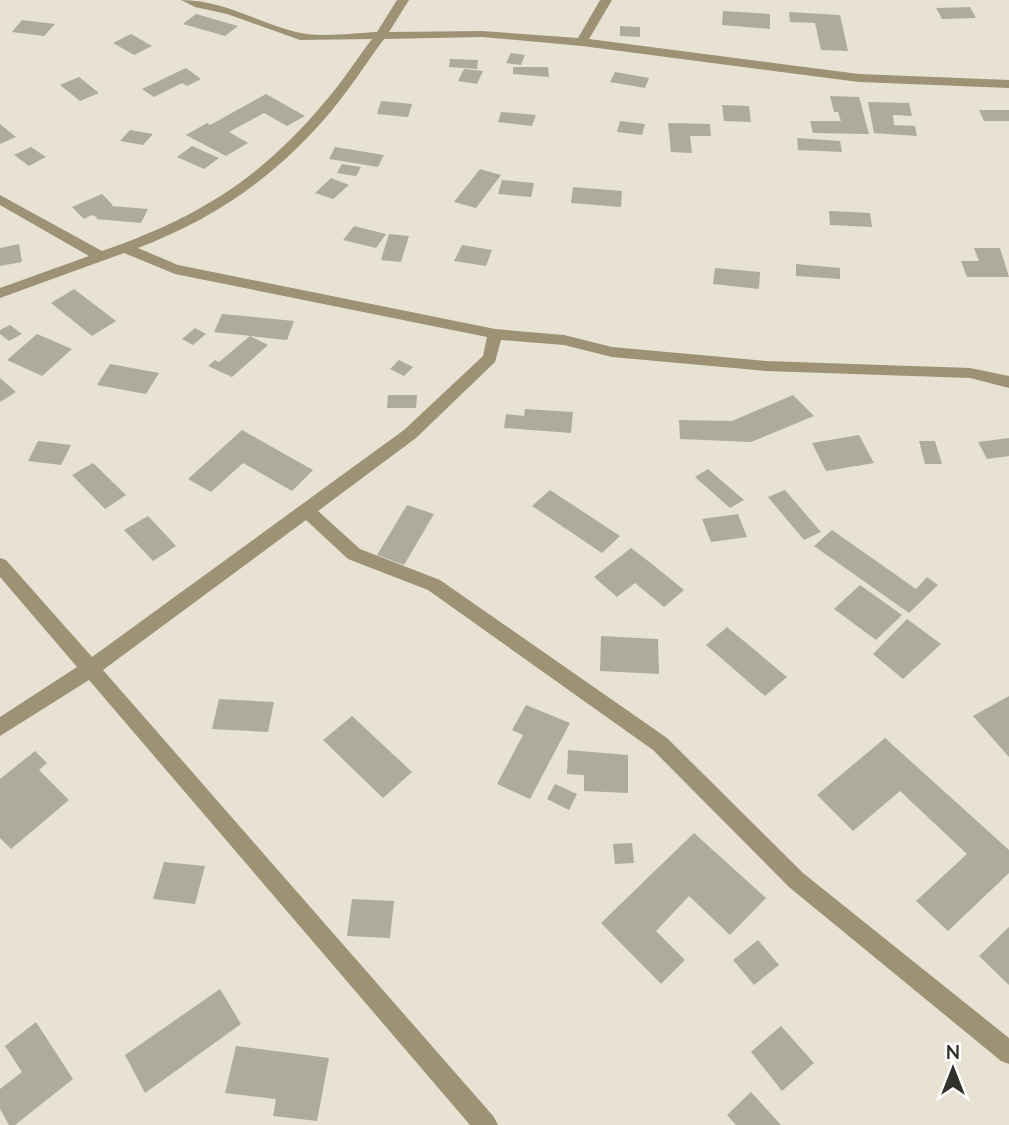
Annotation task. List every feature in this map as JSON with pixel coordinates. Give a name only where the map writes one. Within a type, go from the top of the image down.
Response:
[{"type":"street","points":[[187,0],[211,9],[232,12],[279,32],[300,37],[482,34],[582,43],[859,78],[1009,84]]},
{"type":"street","points":[[0,293],[125,248],[200,216],[255,177],[312,128],[391,22],[403,0]]},
{"type":"street","points":[[582,43],[606,0]]},
{"type":"street","points":[[0,200],[100,256]]},
{"type":"street","points":[[125,248],[175,269],[495,334],[564,340],[612,352],[766,366],[971,373],[1009,382]]},
{"type":"street","points":[[0,727],[89,670],[410,433],[490,358],[495,334]]},
{"type":"street","points":[[306,510],[354,554],[434,585],[570,684],[660,744],[796,880],[1009,1053]]},
{"type":"street","points":[[0,565],[486,1125]]},
{"type":"building","points":[[970,7],[976,18],[942,19],[936,8]]},
{"type":"building","points":[[723,11],[770,14],[770,29],[722,25]]},
{"type":"building","points":[[789,12],[840,15],[848,51],[821,50],[815,23],[790,22]]},
{"type":"building","points":[[196,14],[238,26],[225,36],[183,24]]},
{"type":"building","points":[[22,20],[55,24],[44,36],[12,32]]},
{"type":"building","points":[[620,26],[640,27],[640,37],[620,36]]},
{"type":"building","points":[[131,34],[152,46],[134,55],[113,43]]},
{"type":"building","points":[[511,53],[525,55],[521,65],[506,63]]},
{"type":"building","points":[[450,59],[478,60],[477,69],[449,67]]},
{"type":"building","points":[[513,67],[548,67],[549,77],[513,74]]},
{"type":"building","points":[[186,68],[201,79],[187,86],[182,83],[154,97],[142,89]]},
{"type":"building","points":[[464,69],[483,71],[477,84],[458,81]]},
{"type":"building","points":[[615,72],[649,78],[645,88],[610,82]]},
{"type":"building","points":[[79,77],[99,93],[80,101],[60,85]]},
{"type":"building","points":[[266,94],[305,116],[287,126],[264,113],[229,132],[248,143],[226,156],[186,135],[207,123],[210,125]]},
{"type":"building","points":[[830,96],[859,97],[869,134],[813,133],[810,121],[841,121],[838,112],[834,112]]},
{"type":"building","points":[[381,101],[412,104],[408,117],[377,114]]},
{"type":"building","points":[[868,102],[909,103],[912,116],[893,115],[894,125],[915,126],[917,136],[874,133]]},
{"type":"building","points":[[722,105],[749,106],[751,122],[724,121]]},
{"type":"building","points":[[979,110],[1009,110],[1009,121],[984,121]]},
{"type":"building","points":[[501,112],[536,115],[532,126],[498,122]]},
{"type":"building","points":[[620,121],[645,124],[642,135],[617,132]]},
{"type":"building","points":[[668,123],[710,124],[711,136],[690,136],[692,153],[671,152]]},
{"type":"building","points":[[0,124],[16,137],[0,144]]},
{"type":"building","points":[[130,130],[153,134],[143,145],[120,141]]},
{"type":"building","points":[[797,138],[840,141],[842,152],[798,150]]},
{"type":"building","points":[[192,146],[219,158],[204,169],[177,157]]},
{"type":"building","points":[[31,147],[46,157],[29,166],[14,155]]},
{"type":"building","points":[[335,147],[384,155],[378,167],[329,159]]},
{"type":"building","points":[[342,164],[361,167],[356,176],[337,173]]},
{"type":"building","points":[[480,169],[501,175],[476,208],[454,202]]},
{"type":"building","points":[[331,178],[349,185],[333,199],[315,193]]},
{"type":"building","points":[[502,180],[534,183],[531,197],[498,194]]},
{"type":"building","points":[[573,187],[622,191],[621,207],[571,203]]},
{"type":"building","points":[[102,194],[113,205],[111,206],[148,209],[141,223],[96,219],[97,217],[92,215],[84,219],[72,207]]},
{"type":"building","points":[[829,211],[870,213],[872,227],[830,225]]},
{"type":"building","points":[[354,226],[386,234],[376,248],[343,240]]},
{"type":"building","points":[[389,234],[409,236],[401,262],[381,260]]},
{"type":"building","points":[[19,244],[22,262],[0,266],[0,248]]},
{"type":"building","points":[[462,245],[492,250],[486,266],[454,261]]},
{"type":"building","points":[[974,248],[1000,248],[1009,277],[967,277],[961,261],[979,261]]},
{"type":"building","points":[[796,264],[840,268],[840,279],[796,276]]},
{"type":"building","points":[[715,268],[760,272],[759,289],[713,284]]},
{"type":"building","points":[[74,289],[116,321],[92,336],[51,303]]},
{"type":"building","points":[[222,314],[294,321],[287,340],[214,332]]},
{"type":"building","points":[[10,325],[22,334],[9,341],[0,334],[0,330]]},
{"type":"building","points":[[195,328],[206,334],[193,345],[182,339]]},
{"type":"building","points":[[37,334],[72,349],[42,376],[7,360]]},
{"type":"building","points":[[250,336],[268,345],[232,377],[208,366],[215,360],[219,362]]},
{"type":"building","points":[[399,360],[413,367],[404,376],[390,369]]},
{"type":"building","points":[[110,364],[159,373],[146,394],[97,385]]},
{"type":"building","points":[[0,378],[16,392],[0,402]]},
{"type":"building","points":[[388,395],[417,395],[416,408],[387,408]]},
{"type":"building","points":[[793,395],[814,416],[751,442],[680,439],[679,420],[732,421]]},
{"type":"building","points":[[525,409],[573,412],[571,433],[504,428],[506,414],[524,416]]},
{"type":"building","points":[[242,430],[313,470],[292,491],[243,463],[211,492],[188,479]]},
{"type":"building","points":[[859,435],[874,463],[826,471],[812,443]]},
{"type":"building","points":[[1009,438],[1009,456],[987,459],[978,442]]},
{"type":"building","points":[[38,441],[71,445],[61,465],[28,461]]},
{"type":"building","points":[[919,441],[935,441],[942,464],[925,464]]},
{"type":"building","points":[[93,463],[126,495],[105,509],[72,475]]},
{"type":"building","points":[[708,469],[744,500],[730,508],[695,477]]},
{"type":"building","points":[[550,490],[620,536],[602,553],[532,506]]},
{"type":"building","points":[[785,490],[821,532],[804,540],[768,497]]},
{"type":"building","points":[[407,505],[434,514],[404,565],[377,555]]},
{"type":"building","points":[[738,514],[747,537],[711,542],[702,519]]},
{"type":"building","points":[[148,516],[176,546],[153,561],[124,530]]},
{"type":"building","points":[[832,530],[916,589],[927,577],[938,585],[909,613],[814,546]]},
{"type":"building","points":[[631,548],[684,590],[664,607],[635,583],[617,597],[594,577]]},
{"type":"building","points":[[860,585],[902,615],[876,640],[834,609]]},
{"type":"building","points":[[907,619],[941,644],[903,679],[873,654]]},
{"type":"building","points":[[727,627],[787,677],[765,696],[706,645]]},
{"type":"building","points":[[601,636],[658,639],[659,674],[600,671]]},
{"type":"building","points":[[1009,696],[1009,757],[973,716]]},
{"type":"building","points":[[219,699],[274,702],[268,732],[212,729]]},
{"type":"building","points":[[526,705],[570,723],[530,799],[497,784],[523,735],[512,730]]},
{"type":"building","points":[[352,716],[412,772],[383,798],[323,740]]},
{"type":"building","points":[[885,738],[1009,850],[1009,873],[948,931],[916,901],[967,854],[900,791],[853,831],[817,795]]},
{"type":"building","points":[[568,750],[628,755],[628,793],[584,791],[584,775],[567,774]]},
{"type":"building","points":[[35,751],[47,763],[39,770],[69,800],[11,849],[0,838],[0,779]]},
{"type":"building","points":[[555,784],[577,794],[569,810],[547,799]]},
{"type":"building","points":[[694,833],[766,898],[730,935],[689,896],[656,931],[685,960],[661,984],[601,923]]},
{"type":"building","points":[[632,843],[634,863],[615,864],[613,844]]},
{"type":"building","points":[[164,862],[205,866],[195,904],[153,899]]},
{"type":"building","points":[[352,899],[394,901],[390,938],[347,936]]},
{"type":"building","points":[[1009,927],[1009,985],[979,956]]},
{"type":"building","points":[[758,940],[779,965],[754,985],[733,960]]},
{"type":"building","points":[[220,989],[241,1024],[145,1093],[125,1055]]},
{"type":"building","points":[[36,1022],[73,1079],[15,1125],[9,1125],[0,1109],[0,1089],[22,1072],[5,1046]]},
{"type":"building","points":[[781,1026],[814,1063],[782,1091],[751,1052]]},
{"type":"building","points":[[236,1046],[329,1058],[317,1121],[273,1116],[276,1099],[225,1093]]},
{"type":"building","points":[[751,1092],[781,1125],[736,1125],[727,1115]]}]
